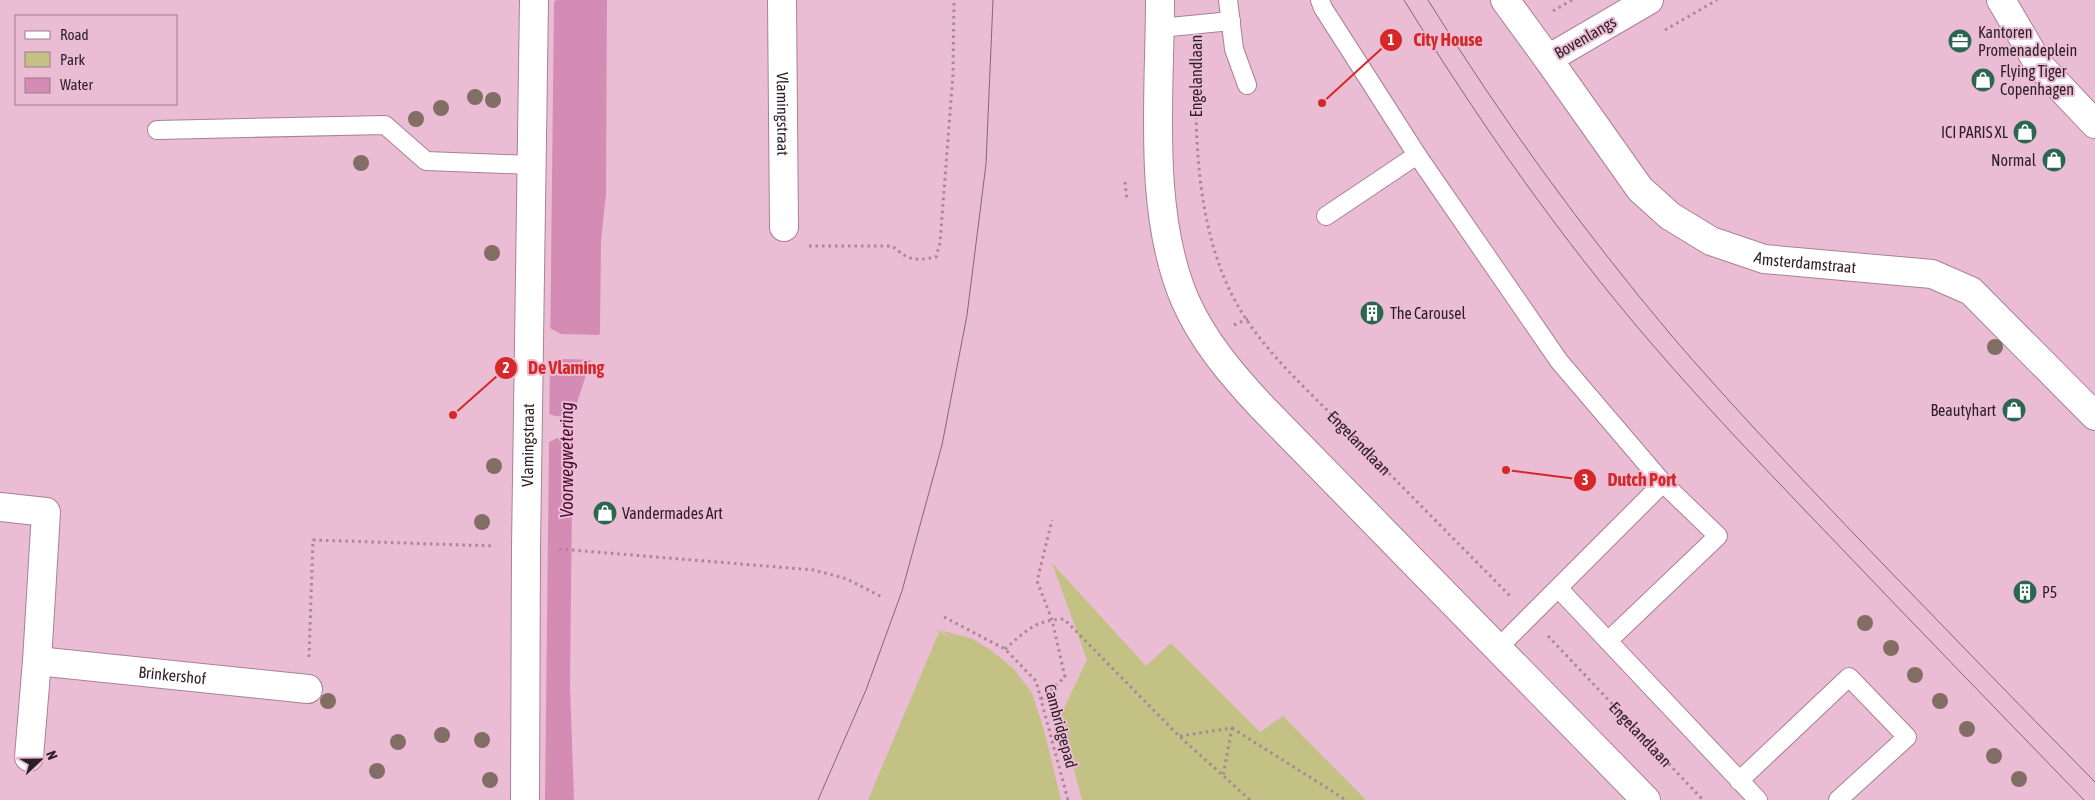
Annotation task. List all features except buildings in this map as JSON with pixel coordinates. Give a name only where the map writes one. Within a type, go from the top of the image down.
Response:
[{"type":"street","name":"Vlamingstraat","points":[[525,800],[526,548],[534,0]]},
{"type":"street","name":"Vlamingstraat","points":[[782,0],[784,227]]},
{"type":"street","points":[[1160,0],[1158,160],[1167,245],[1185,300],[1228,369],[1497,649],[1646,800]]},
{"type":"street","name":"Amsterdamstraat","points":[[1505,0],[1640,189],[1670,216],[1711,240],[1764,259],[1932,274],[1971,291],[2095,416]]},
{"type":"street","name":"Bovenlangs","points":[[1548,59],[1649,0]]},
{"type":"street","points":[[2001,0],[2039,65],[2095,124]]},
{"type":"street","points":[[0,507],[46,512],[29,757]]},
{"type":"street","name":"Brinkershof","points":[[37,661],[308,690]]},
{"type":"lane","points":[[1228,0],[1234,49],[1247,85]]},
{"type":"lane","points":[[1320,0],[1323,8],[1417,155],[1559,361],[1663,483],[1718,536],[1608,641]]},
{"type":"lane","points":[[1160,28],[1231,21]]},
{"type":"lane","points":[[157,130],[385,125],[426,161],[532,165]]},
{"type":"lane","points":[[1326,216],[1417,155]]},
{"type":"lane","points":[[1497,649],[1663,483]]},
{"type":"lane","points":[[1559,589],[1758,800]]},
{"type":"lane","points":[[1740,781],[1849,677],[1906,737],[1838,800]]},
{"type":"path","points":[[784,227],[785,246],[892,246],[915,260],[936,256],[940,243],[954,74],[954,0]]},
{"type":"path","name":"Engelandlaan","points":[[1196,25],[1195,124],[1202,198],[1216,254],[1233,295],[1276,358],[1530,617],[1703,800]]},
{"type":"path","points":[[1041,699],[1065,677],[1052,620],[1037,581],[1052,520]]},
{"type":"path","points":[[308,690],[313,540],[526,548]]},
{"type":"path","points":[[578,550],[814,570],[847,579],[882,597]]},
{"type":"path","name":"Cambridgepad","points":[[944,617],[1005,649],[1036,681],[1068,800]]},
{"type":"path","points":[[1005,649],[1032,626],[1052,620],[1064,620],[1179,736],[1250,800]]},
{"type":"path","points":[[1179,736],[1232,728],[1346,800]]},
{"type":"path","points":[[1223,776],[1232,728]]},
{"type":"green space","points":[[1052,563],[1146,666],[1171,643],[1260,732],[1283,716],[1366,800],[1082,800],[1060,716],[1087,660]]},
{"type":"green space","points":[[936,629],[955,641],[940,630],[973,639],[992,651],[1014,669],[1032,693],[1044,730],[1061,800],[868,800],[939,632]]},
{"type":"water","name":"Voorwegwetering","points":[[556,0],[607,0],[606,194],[601,241],[600,332],[573,415],[570,685],[574,800],[545,800],[554,2]]},
{"type":"pier","points":[[548,327],[561,334],[602,335],[594,360],[562,359],[548,368]]},
{"type":"pier","points":[[548,414],[575,417],[575,439],[557,438],[547,443]]},
{"type":"tram line","points":[[818,800],[866,690],[902,591],[942,445],[967,315],[986,164],[993,0]]},
{"type":"tram line","points":[[1404,0],[1490,133],[1584,261],[1651,343],[1697,396],[1769,473],[2084,800]]},
{"type":"tram line","points":[[1428,0],[1484,87],[1543,172],[1606,255],[1671,335],[1810,487],[2095,782]]},
{"type":"place","name":"Kantoren Promenadeplein","points":[[1960,41]]},
{"type":"place","name":"Flying Tiger Copenhagen","points":[[1983,80]]},
{"type":"place","name":"City House","points":[[1322,103]]},
{"type":"place","name":"ICI PARIS XL","points":[[2025,132]]},
{"type":"place","name":"Normal","points":[[2054,160]]},
{"type":"place","name":"The Carousel","points":[[1372,313]]},
{"type":"place","name":"Beautyhart","points":[[2014,410]]},
{"type":"place","name":"De Vlaming","points":[[453,415]]},
{"type":"place","name":"Dutch Port","points":[[1506,470]]},
{"type":"place","name":"Vandermades Art","points":[[605,513]]},
{"type":"place","name":"P5","points":[[2025,592]]}]
